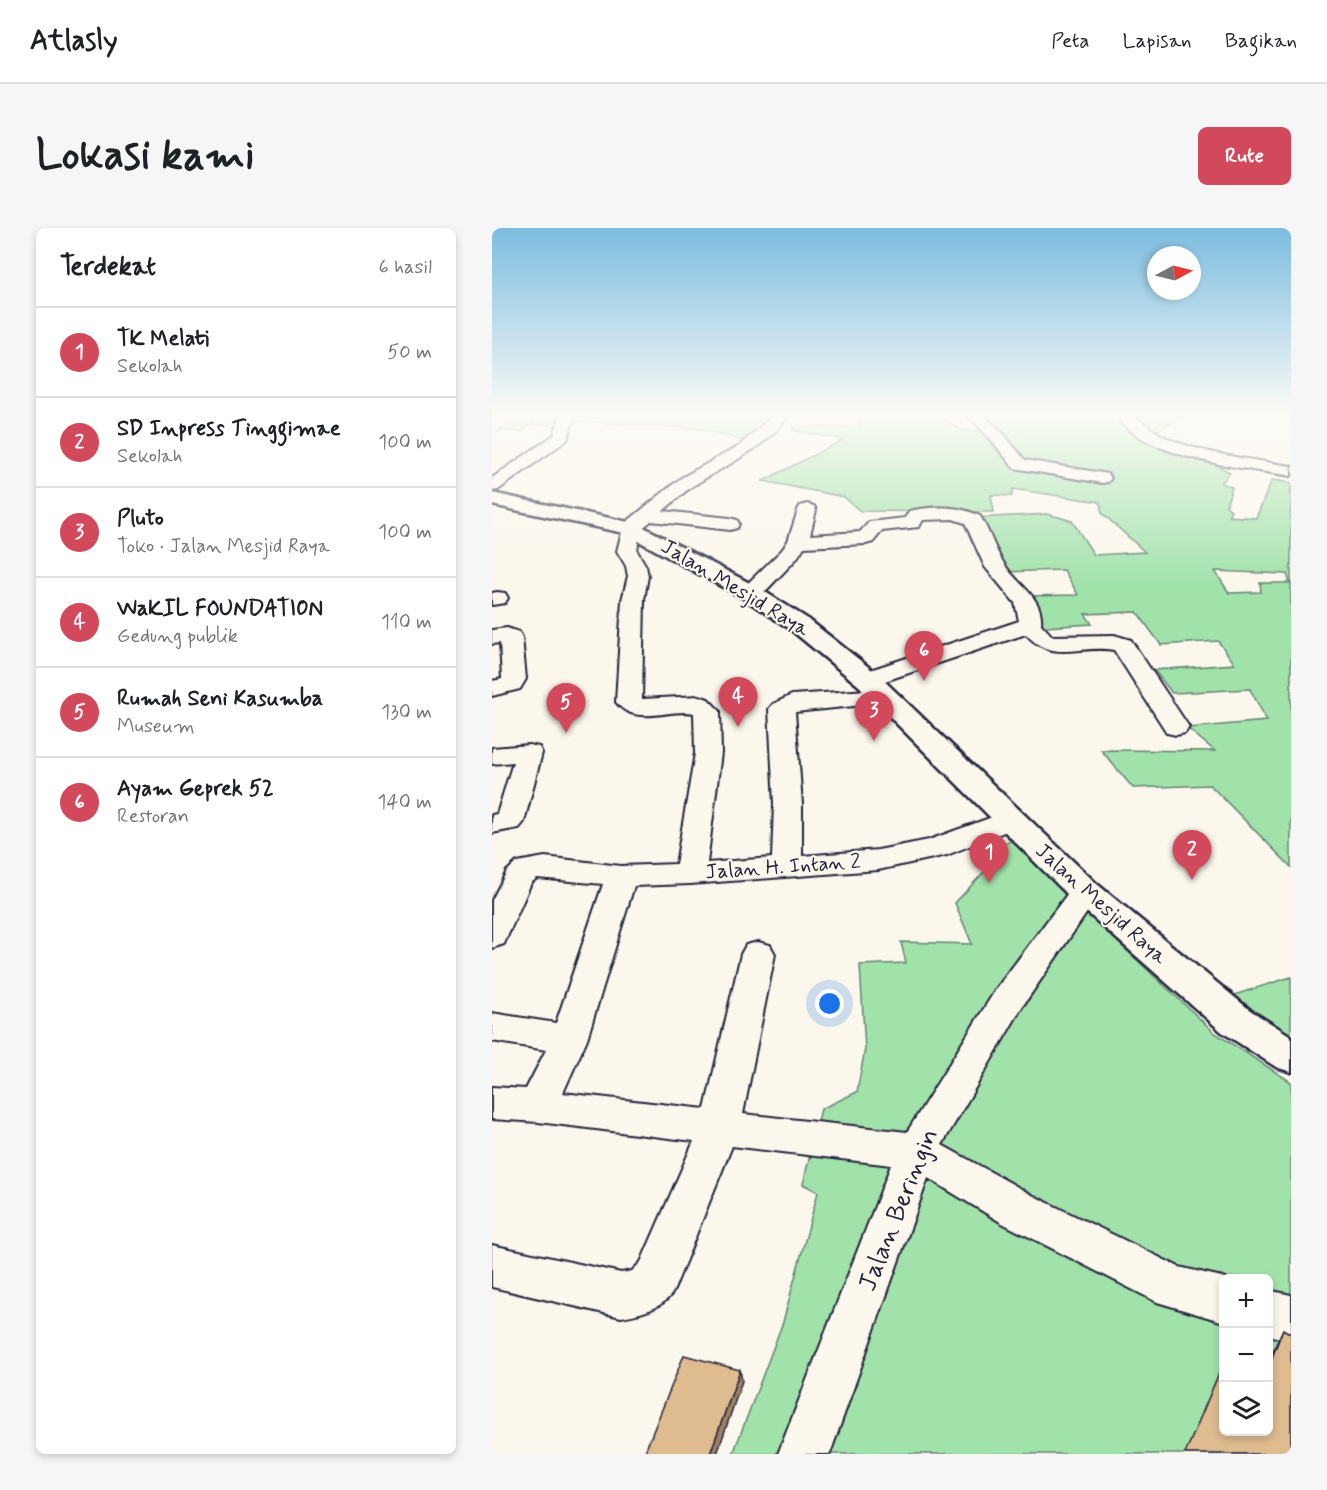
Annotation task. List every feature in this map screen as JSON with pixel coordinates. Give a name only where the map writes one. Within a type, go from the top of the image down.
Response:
[{"type":"street","points":[[492,486],[513,471]]},
{"type":"street","points":[[639,521],[687,482],[706,471]]},
{"type":"street","points":[[1062,471],[1102,478]]},
{"type":"street","name":"Jalan Mesjid Raya","points":[[492,499],[639,521],[751,592],[833,649],[1085,892],[1227,1013],[1291,1056]]},
{"type":"street","points":[[751,592],[775,572],[798,542],[807,510]]},
{"type":"street","points":[[798,542],[866,538],[876,526],[911,524],[916,515],[964,516],[973,520],[995,568],[1032,613],[1030,625]]},
{"type":"street","points":[[639,521],[730,524]]},
{"type":"street","name":"Jalan H. Intan 2","points":[[639,521],[627,551],[636,566],[638,576],[633,600],[629,702],[641,708],[699,704],[707,711],[708,753],[690,874],[878,860],[936,848],[1009,820]]},
{"type":"street","points":[[787,867],[788,804],[781,715],[784,707],[792,703],[875,687],[1030,625]]},
{"type":"street","points":[[1030,625],[1044,641],[1052,644],[1114,642],[1123,645],[1176,727]]},
{"type":"street","points":[[492,637],[507,635],[511,637],[514,679],[511,684],[492,689]]},
{"type":"street","points":[[492,756],[529,753],[509,822],[492,824]]},
{"type":"street","points":[[492,936],[522,872],[545,867],[621,876],[690,874]]},
{"type":"street","points":[[538,1106],[569,1039],[621,876]]},
{"type":"street","name":"Jalan Beringin","points":[[804,1454],[917,1151],[1009,998],[1085,892]]},
{"type":"street","points":[[492,1266],[621,1295],[645,1291],[651,1287],[719,1129],[731,1086],[758,954]]},
{"type":"street","points":[[492,1027],[569,1039]]},
{"type":"street","points":[[492,1103],[538,1106],[917,1151],[1017,1209],[1173,1287],[1219,1299]]},
{"type":"street","points":[[1273,1313],[1291,1318]]},
{"type":"green space","points":[[782,471],[1227,471],[1230,473],[1221,483],[1232,487],[1226,506],[1231,510],[1228,516],[1256,518],[1272,480],[1291,483],[1291,867],[1210,785],[1133,788],[1101,750],[1215,751],[1187,728],[1267,721],[1250,689],[1172,693],[1154,670],[1235,664],[1218,641],[1161,645],[1137,612],[1085,614],[1092,624],[1044,627],[1028,596],[1078,595],[1064,570],[1005,572],[976,518],[1048,514],[1072,521],[1094,555],[1145,552],[1102,513],[1100,502],[1013,489],[1012,496],[991,495],[994,512],[860,511],[844,497],[763,481]],"holes":[[[1215,571],[1287,574],[1290,583],[1260,583],[1261,592],[1229,593]]]},
{"type":"green space","points":[[1016,839],[1091,917],[1215,1033],[1291,1082],[1291,1454],[733,1454],[783,1322],[818,1192],[803,1184],[821,1109],[857,1092],[865,1049],[860,965],[906,963],[901,942],[972,944],[955,903],[998,857],[997,846]]},
{"type":"green space","points":[[1291,977],[1291,1039],[1234,995]]},
{"type":"building","points":[[1283,1329],[1291,1334],[1291,1454],[1185,1454],[1219,1373],[1219,1436],[1273,1436],[1273,1355]]},
{"type":"building","points":[[684,1355],[740,1370],[710,1454],[644,1454]]},
{"type":"place","name":"Ayam Geprek 52","points":[[924,681]]},
{"type":"place","name":"WaKIL FOUNDATI0N","points":[[738,727]]},
{"type":"place","name":"Rumah Seni Kasumba","points":[[566,733]]},
{"type":"place","name":"Pluto","points":[[874,741]]},
{"type":"place","name":"SD Inpress Tinggimae","points":[[1192,880]]},
{"type":"place","name":"TK Melati","points":[[989,883]]}]
